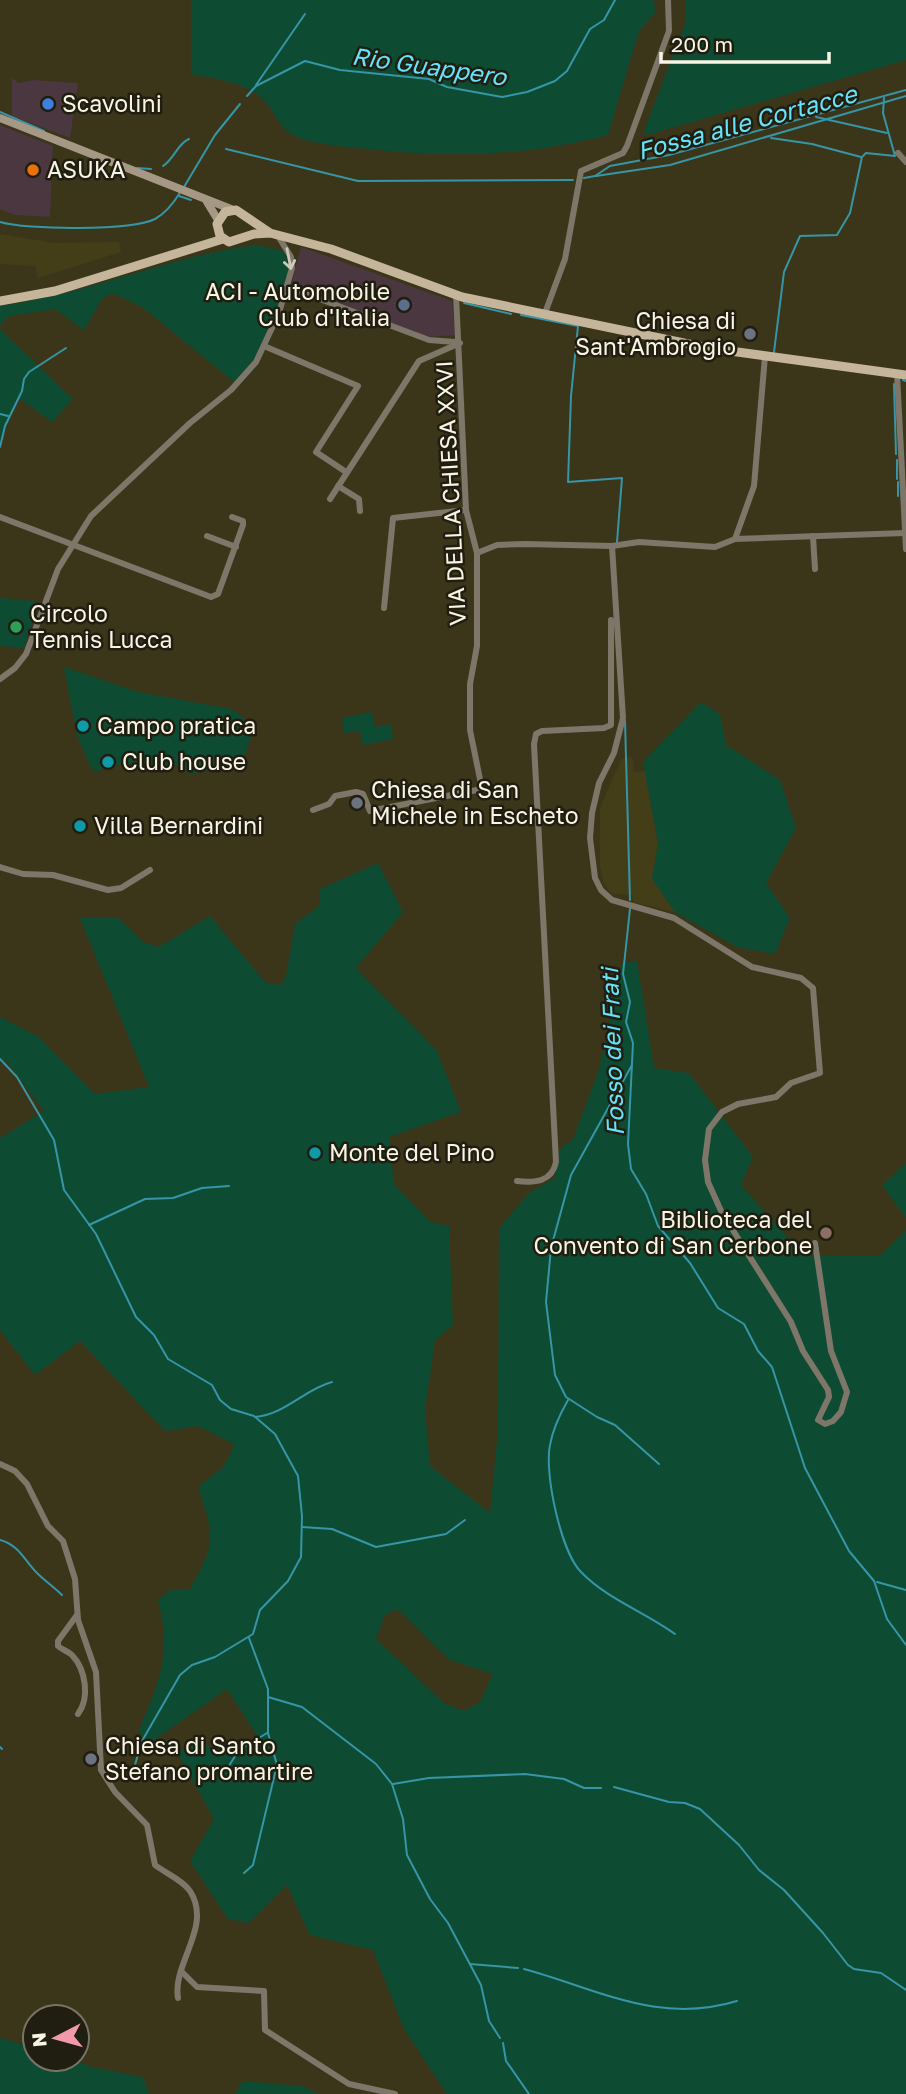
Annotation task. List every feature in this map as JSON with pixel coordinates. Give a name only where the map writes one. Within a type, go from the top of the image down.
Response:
[{"type":"main road","points":[[0,118],[174,189],[242,212],[248,219],[273,234],[331,249],[456,295],[708,348],[904,374]]},
{"type":"main road","points":[[204,200],[223,239]]},
{"type":"main road","points":[[197,248],[209,239],[225,212],[233,209]]},
{"type":"main road","points":[[246,237],[250,228],[248,219]]},
{"type":"main road","points":[[0,301],[55,290],[223,239],[236,242],[246,237],[273,234]]},
{"type":"street","points":[[545,313],[565,259],[581,171],[623,153],[627,146],[669,31],[668,0]]},
{"type":"street","points":[[898,153],[906,162]]},
{"type":"street","points":[[0,679],[15,668],[26,654],[58,569],[92,516],[190,423],[231,390],[251,368],[264,346],[288,286],[291,257],[273,234]]},
{"type":"street","points":[[288,286],[429,340],[460,343]]},
{"type":"street","name":"VIA DELLA CHIESA XXVI","points":[[313,810],[329,804],[335,796],[356,792],[363,794],[370,811],[478,792],[482,789],[470,730],[470,684],[477,646],[477,553],[466,510],[456,295]]},
{"type":"street","points":[[330,499],[419,361],[460,343]]},
{"type":"street","points":[[264,346],[358,386],[316,452],[346,472]]},
{"type":"street","points":[[735,539],[754,486],[765,356]]},
{"type":"street","points":[[904,374],[906,549]]},
{"type":"street","points":[[338,486],[359,499],[360,512]]},
{"type":"street","points":[[384,608],[393,518],[466,510]]},
{"type":"street","points":[[0,517],[211,597],[218,594],[244,523],[232,517]]},
{"type":"street","points":[[477,553],[497,545],[612,547],[639,542],[715,547],[735,539],[905,533]]},
{"type":"street","points":[[207,536],[236,547]]},
{"type":"street","points":[[813,536],[816,569]]},
{"type":"street","points":[[612,547],[623,718],[622,728],[599,783],[592,813],[590,838],[595,878],[601,890],[612,900],[674,918],[752,967],[801,978],[811,984],[816,995],[820,1073],[791,1083],[776,1097],[738,1104],[722,1112],[709,1129],[705,1172],[722,1213],[785,1312],[803,1350],[828,1390],[829,1397],[818,1420],[824,1424],[833,1421],[841,1412],[847,1392],[831,1351],[815,1244]]},
{"type":"street","points":[[517,1181],[545,1180],[554,1172],[556,1162],[534,744],[536,734],[542,731],[604,728],[611,725],[613,570]]},
{"type":"street","points":[[0,867],[23,874],[54,875],[108,890],[121,888],[150,870]]},
{"type":"street","points":[[0,1464],[15,1471],[27,1484],[48,1526],[63,1541],[75,1579],[77,1615],[96,1672],[101,1770],[115,1792],[146,1825],[155,1865],[184,1886],[192,1897],[197,1922],[176,1986],[178,1998]]},
{"type":"street","points":[[77,1615],[58,1641],[58,1646],[73,1657],[84,1679],[85,1700],[78,1714]]},
{"type":"street","points":[[181,1971],[197,1987],[264,1991],[265,2030],[349,2084],[395,2094]]},
{"type":"shaded area","points":[[12,78],[19,83],[33,80],[78,83],[70,138],[12,116]]},
{"type":"shaded area","points":[[0,125],[53,146],[50,217],[15,215],[0,209]]},
{"type":"shaded area","points":[[0,234],[54,243],[119,242],[121,252],[38,278],[35,266],[0,264]]},
{"type":"shaded area","points":[[301,247],[452,301],[455,335],[428,337],[291,284]]},
{"type":"shaded area","points":[[632,757],[634,772],[645,771],[658,843],[653,879],[675,912],[633,902],[632,895],[612,894],[604,884],[600,866],[600,808],[622,758]]},
{"type":"green space","points":[[191,0],[654,0],[655,13],[639,31],[608,135],[546,148],[453,154],[333,145],[291,134],[265,101],[249,89],[191,74]]},
{"type":"green space","points":[[685,0],[906,0],[906,60],[647,135],[644,131],[685,24]]},
{"type":"green space","points":[[256,245],[284,251],[290,266],[269,344],[257,366],[239,386],[142,307],[112,293],[102,299],[84,330],[55,309],[9,316],[0,325],[0,306],[65,293],[192,257]]},
{"type":"green space","points":[[0,329],[73,399],[52,422],[19,398],[0,441]]},
{"type":"green space","name":"Circolo Tennis Lucca","points":[[0,598],[35,601],[37,607],[24,648],[0,646]]},
{"type":"green space","points":[[64,667],[138,692],[231,709],[242,716],[253,732],[240,767],[188,774],[181,766],[124,763],[96,771],[92,769],[77,736]]},
{"type":"green space","points":[[701,702],[720,714],[726,745],[780,780],[796,828],[766,883],[790,918],[775,954],[737,947],[675,912],[652,879],[658,843],[643,762]]},
{"type":"green space","points":[[372,712],[375,727],[391,724],[393,739],[363,745],[360,731],[344,733],[342,718]]},
{"type":"green space","points":[[378,863],[403,912],[356,968],[437,1051],[461,1112],[389,1137],[394,1184],[430,1222],[449,1226],[453,1325],[435,1340],[425,1410],[430,1466],[490,1513],[498,1430],[499,1228],[529,1193],[555,1178],[559,1150],[573,1139],[599,1070],[622,963],[637,961],[654,1068],[689,1073],[753,1157],[741,1185],[804,1256],[880,1255],[906,1231],[906,2094],[447,2094],[404,2029],[373,1950],[310,1935],[287,1885],[249,1923],[228,1919],[190,1861],[214,1819],[178,1754],[195,1739],[218,1751],[261,1742],[227,1689],[147,1745],[139,1730],[161,1667],[164,1636],[158,1600],[171,1590],[190,1589],[199,1573],[209,1549],[210,1529],[198,1487],[223,1467],[235,1445],[198,1426],[165,1431],[80,1341],[35,1375],[0,1330],[0,1138],[44,1111],[7,1062],[0,1058],[0,1017],[39,1037],[95,1094],[149,1087],[80,918],[118,918],[143,942],[159,947],[210,916],[265,982],[280,985],[286,976],[295,924],[319,906],[320,889]],"holes":[[[397,1609],[450,1660],[493,1674],[480,1702],[464,1711],[444,1703],[376,1639],[385,1615]]]},
{"type":"green space","points":[[906,1163],[906,1218],[882,1185]]},
{"type":"green space","points":[[0,2038],[21,2044],[21,2073],[91,2073],[91,2067],[143,2077],[149,2094],[0,2094]]},
{"type":"green space","points":[[243,2081],[301,2086],[319,2094],[235,2094]]},
{"type":"waterway","name":"Rio Guappero","points":[[247,96],[256,86],[305,61],[340,70],[429,79],[447,87],[502,97],[527,92],[555,81],[567,71],[590,29],[604,20],[615,0]]},
{"type":"waterway","points":[[256,85],[305,14]]},
{"type":"waterway","points":[[584,178],[595,176],[610,166],[669,155],[906,90]]},
{"type":"waterway","name":"Fossa alle Cortacce","points":[[596,176],[670,165],[906,96]]},
{"type":"waterway","points":[[863,156],[866,153],[895,156],[883,113],[884,98]]},
{"type":"waterway","name":"Rio Guappero","points":[[184,187],[215,135],[240,104]]},
{"type":"waterway","points":[[0,112],[44,131]]},
{"type":"waterway","points":[[816,117],[887,133]]},
{"type":"waterway","points":[[771,138],[812,144],[861,157]]},
{"type":"waterway","points":[[163,166],[189,139]]},
{"type":"waterway","points":[[226,149],[358,181],[573,180]]},
{"type":"waterway","points":[[774,352],[784,272],[800,236],[837,235],[850,213],[862,157]]},
{"type":"waterway","points":[[137,168],[151,169]]},
{"type":"waterway","name":"Rio Guappero","points":[[0,222],[32,227],[78,228],[143,223],[163,214],[181,191]]},
{"type":"waterway","name":"Fosso dei Frati","points":[[179,196],[191,200]]},
{"type":"waterway","name":"Fosso dei Frati","points":[[464,303],[511,314]]},
{"type":"waterway","name":"Fosso dei Frati","points":[[521,315],[578,326],[571,396],[568,482],[622,478],[617,542]]},
{"type":"waterway","points":[[0,447],[5,426],[22,391],[24,379],[29,372],[66,348]]},
{"type":"waterway","points":[[894,384],[896,454]]},
{"type":"waterway","points":[[0,414],[8,416]]},
{"type":"waterway","points":[[897,460],[897,479]]},
{"type":"waterway","points":[[898,482],[898,496]]},
{"type":"waterway","name":"Fosso dei Frati","points":[[625,721],[630,900]]},
{"type":"waterway","name":"Fosso dei Frati","points":[[630,909],[623,974],[630,1002],[626,1022],[633,1043],[628,1144],[631,1169],[646,1194],[658,1226],[690,1263],[718,1308],[744,1324],[758,1351],[772,1367],[805,1468],[849,1551],[874,1581],[887,1619],[906,1645]]},
{"type":"waterway","points":[[0,1059],[17,1077],[54,1140],[64,1190],[96,1234],[136,1317],[154,1335],[168,1359],[212,1385],[220,1400],[231,1409],[254,1416],[275,1434],[298,1476],[302,1516],[301,1557],[288,1581],[260,1610],[253,1634],[215,1657],[192,1665],[180,1675],[142,1741],[132,1775]]},
{"type":"waterway","points":[[632,1065],[571,1175],[551,1248],[546,1302],[555,1375],[566,1397],[615,1425],[659,1464]]},
{"type":"waterway","points":[[89,1225],[145,1199],[173,1198],[202,1188],[229,1186]]},
{"type":"waterway","points":[[255,1417],[275,1412],[332,1382]]},
{"type":"waterway","points":[[568,1400],[553,1433],[549,1458],[552,1492],[567,1548],[581,1572],[591,1582],[675,1634]]},
{"type":"waterway","points":[[302,1527],[332,1529],[376,1547],[446,1534],[465,1520]]},
{"type":"waterway","points":[[0,1540],[17,1549],[37,1573],[62,1595]]},
{"type":"waterway","points":[[877,1582],[906,1590]]},
{"type":"waterway","points":[[244,1873],[253,1865],[277,1765],[268,1733],[268,1689],[249,1638]]},
{"type":"waterway","points":[[268,1697],[302,1707],[376,1764],[392,1784],[403,1819],[407,1855],[481,1985],[489,2021],[500,2038]]},
{"type":"waterway","points":[[227,1769],[239,1750],[267,1733]]},
{"type":"waterway","points":[[393,1784],[429,1778],[525,1774],[564,1779],[584,1788],[601,1788]]},
{"type":"waterway","points":[[614,1787],[700,1809],[739,1845],[759,1870],[784,1890],[848,1965],[854,1969],[881,1973],[906,1990]]},
{"type":"waterway","points":[[470,1964],[518,1968]]},
{"type":"waterway","points":[[524,1969],[629,2002],[654,2007],[681,2009],[737,2001]]},
{"type":"waterway","points":[[503,2043],[506,2061],[529,2094]]},
{"type":"place","name":"Scavolini","points":[[48,104]]},
{"type":"place","name":"ASUKA","points":[[33,170]]},
{"type":"place","name":"ACI - Automobile Club d'Italia","points":[[404,305]]},
{"type":"place","name":"Chiesa di Sant'Ambrogio","points":[[750,334]]},
{"type":"place","name":"Circolo Tennis Lucca","points":[[16,627]]},
{"type":"place","name":"Campo pratica","points":[[83,726]]},
{"type":"place","name":"Club house","points":[[108,762]]},
{"type":"place","name":"Chiesa di San Michele in Escheto","points":[[357,803]]},
{"type":"place","name":"Villa Bernardini","points":[[80,826]]},
{"type":"place","name":"Monte del Pino","points":[[315,1153]]},
{"type":"place","name":"Biblioteca del Convento di San Cerbone","points":[[826,1233]]},
{"type":"place","name":"Chiesa di Santo Stefano promartire","points":[[91,1759]]}]
